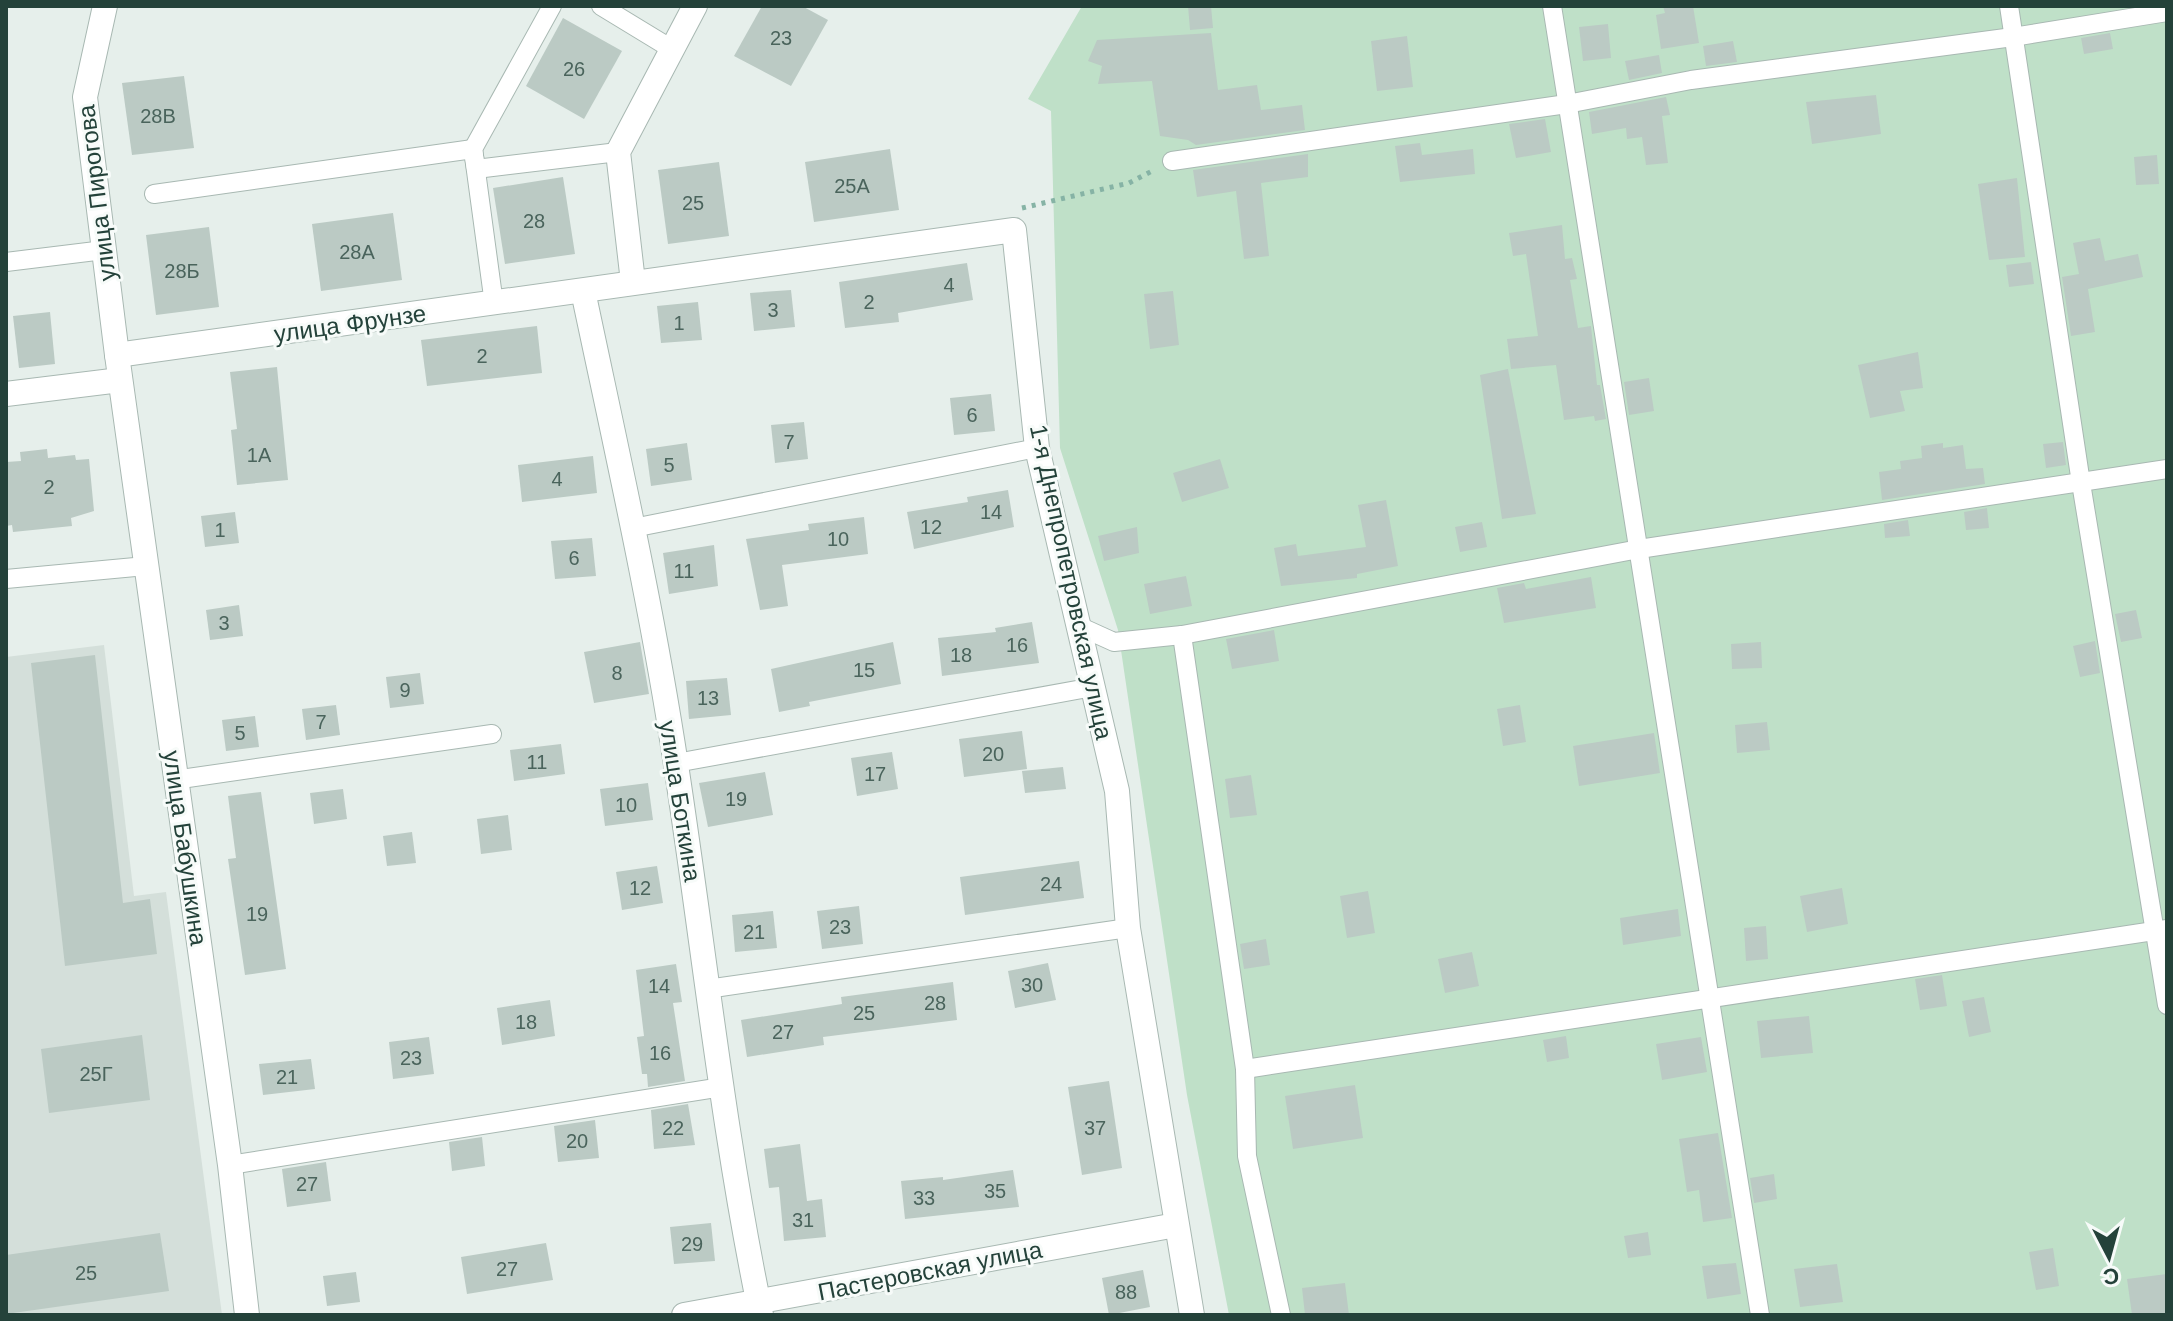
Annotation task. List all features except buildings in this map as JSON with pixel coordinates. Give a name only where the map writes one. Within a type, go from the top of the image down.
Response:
[{"type":"street","name":"улица Пирогова","points":[[105,6],[85,97],[120,380]]},
{"type":"street","points":[[633,282],[618,152],[670,48],[695,6]]},
{"type":"street","points":[[583,291],[1014,230]]},
{"type":"street","name":"1-я Днепропетровская улица","points":[[1014,230],[1037,448],[1117,791],[1128,928],[1192,1315]]},
{"type":"street","name":"улица Фрунзе","points":[[117,355],[583,291]]},
{"type":"street","name":"улица Боткина","points":[[583,291],[633,528],[676,763],[707,989],[759,1309]]},
{"type":"street","points":[[6,394],[120,380]]},
{"type":"street","name":"улица Бабушкина","points":[[120,380],[230,1165],[247,1315]]},
{"type":"street","name":"Пастеровская улица","points":[[684,1315],[759,1309],[1176,1225]]},
{"type":"lane","points":[[494,304],[473,149],[552,6]]},
{"type":"lane","points":[[601,6],[670,48]]},
{"type":"lane","points":[[1552,6],[1760,1315]]},
{"type":"lane","points":[[2009,6],[2081,483],[2161,930],[2167,1005]]},
{"type":"lane","points":[[1172,161],[1567,104],[1691,80],[2013,37],[2167,12]]},
{"type":"lane","points":[[154,194],[473,149]]},
{"type":"lane","points":[[476,169],[618,152]]},
{"type":"lane","points":[[6,262],[104,250]]},
{"type":"lane","points":[[633,528],[1037,448]]},
{"type":"lane","points":[[1081,627],[1114,642],[1182,635],[1639,549],[2167,469]]},
{"type":"lane","points":[[6,579],[146,566]]},
{"type":"lane","points":[[1182,635],[1245,1069],[1247,1156],[1281,1315]]},
{"type":"lane","points":[[676,763],[1093,687]]},
{"type":"lane","points":[[174,780],[492,734]]},
{"type":"lane","points":[[707,989],[1128,928]]},
{"type":"lane","points":[[1245,1069],[2161,930]]},
{"type":"lane","points":[[230,1165],[722,1087]]},
{"type":"path","points":[[1014,230],[1023,206],[1129,183],[1172,161]]},
{"type":"shaded area","points":[[104,645],[134,896],[166,892],[222,1315],[6,1315],[6,657]]},
{"type":"green space","points":[[1082,6],[2167,6],[2167,1315],[1229,1315],[1187,1095],[1118,630],[1060,448],[1051,111],[1028,99]]}]
